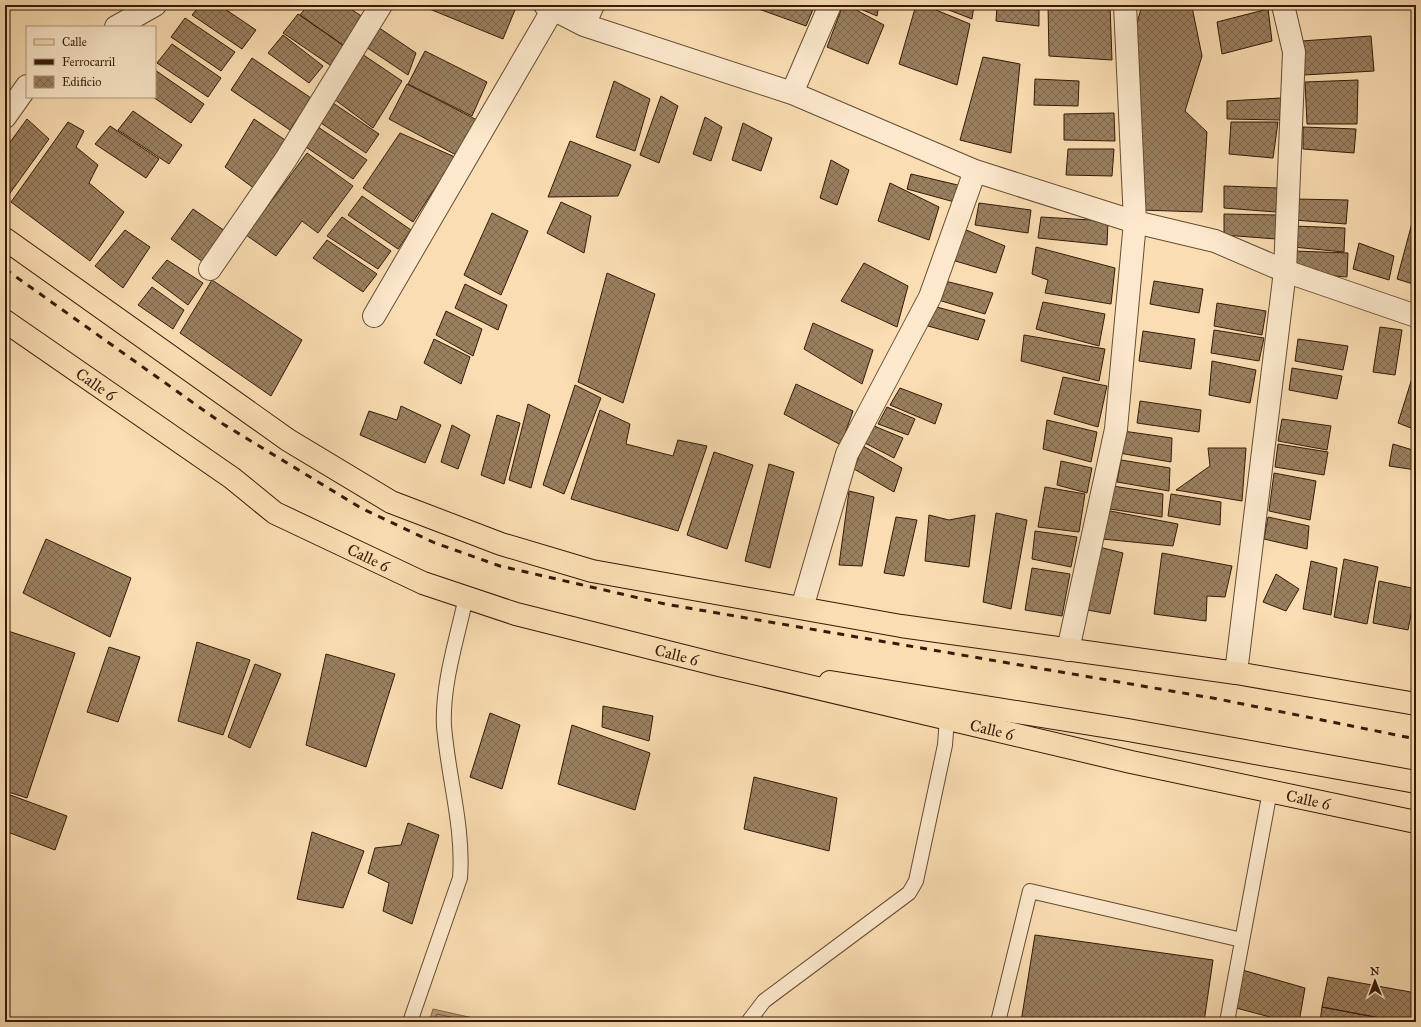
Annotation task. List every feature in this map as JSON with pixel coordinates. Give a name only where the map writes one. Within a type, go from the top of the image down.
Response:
[{"type":"main road","points":[[5,239],[288,440],[390,502],[501,544],[592,571],[901,626],[1236,673],[1416,704]]},
{"type":"main road","name":"Calle 6","points":[[5,321],[232,478],[275,513],[423,583],[516,614],[715,664],[1131,762],[1416,822]]},
{"type":"main road","points":[[715,664],[1128,730],[1416,782]]},
{"type":"street","points":[[118,26],[155,5]]},
{"type":"street","points":[[210,269],[286,159],[381,5]]},
{"type":"street","points":[[584,25],[593,5]]},
{"type":"street","points":[[792,92],[830,5]]},
{"type":"street","points":[[1068,650],[1116,429],[1135,222],[1125,5]]},
{"type":"street","points":[[1236,673],[1285,272],[1294,52],[1284,5]]},
{"type":"street","points":[[374,316],[549,7],[584,25],[792,92],[974,171],[1135,222],[1215,241],[1285,272],[1416,316]]},
{"type":"street","points":[[5,117],[26,87]]},
{"type":"street","points":[[802,608],[847,454],[930,297],[974,171]]},
{"type":"lane","points":[[410,1022],[460,878],[462,853],[444,726],[446,689],[466,597]]},
{"type":"lane","points":[[748,1022],[764,1000],[909,893],[916,881],[921,858],[945,745],[947,718]]},
{"type":"lane","points":[[1227,1022],[1270,791]]},
{"type":"lane","points":[[998,1022],[1030,891],[1242,940]]},
{"type":"water","points":[[433,1009],[491,1022],[429,1022]]},
{"type":"building","points":[[200,5],[219,5],[256,30],[242,49],[192,15]]},
{"type":"building","points":[[257,5],[269,5],[265,10]]},
{"type":"building","points":[[308,5],[344,5],[368,20],[350,50],[300,15]]},
{"type":"building","points":[[428,5],[517,5],[503,39],[427,8]]},
{"type":"building","points":[[754,5],[808,5],[814,7],[806,26],[753,7]]},
{"type":"building","points":[[843,5],[847,5],[884,25],[868,64],[827,47]]},
{"type":"building","points":[[851,5],[879,5],[877,16]]},
{"type":"building","points":[[916,5],[924,5],[970,24],[957,85],[899,64]]},
{"type":"building","points":[[936,5],[974,5],[972,19]]},
{"type":"building","points":[[997,5],[1039,10],[1039,26],[996,21]]},
{"type":"building","points":[[1021,5],[1042,5],[1036,7]]},
{"type":"building","points":[[1048,5],[1110,5],[1112,60],[1049,56]]},
{"type":"building","points":[[1142,5],[1192,7],[1202,56],[1185,111],[1207,132],[1202,212],[1141,210],[1143,164],[1134,34]]},
{"type":"building","points":[[1268,9],[1272,41],[1222,54],[1217,22]]},
{"type":"building","points":[[298,14],[347,48],[333,67],[283,33]]},
{"type":"building","points":[[185,18],[235,52],[221,71],[171,37]]},
{"type":"building","points":[[372,23],[416,53],[408,75],[363,45]]},
{"type":"building","points":[[283,35],[323,66],[309,83],[268,53]]},
{"type":"building","points":[[1371,36],[1374,71],[1304,75],[1302,41]]},
{"type":"building","points":[[172,44],[221,78],[208,97],[157,63]]},
{"type":"building","points":[[425,51],[487,82],[472,116],[408,84]]},
{"type":"building","points":[[359,52],[402,81],[373,128],[330,96]]},
{"type":"building","points":[[983,57],[1020,64],[1011,153],[960,140]]},
{"type":"building","points":[[252,58],[311,98],[290,130],[231,90]]},
{"type":"building","points":[[156,71],[204,104],[191,123],[154,98],[156,98]]},
{"type":"building","points":[[1035,79],[1079,81],[1078,106],[1034,105]]},
{"type":"building","points":[[1358,80],[1357,124],[1307,124],[1305,82]]},
{"type":"building","points":[[614,81],[650,99],[635,151],[596,137]]},
{"type":"building","points":[[407,84],[477,120],[456,155],[389,119]]},
{"type":"building","points":[[661,96],[678,106],[659,163],[640,155]]},
{"type":"building","points":[[1281,98],[1280,120],[1227,119],[1227,101]]},
{"type":"building","points":[[330,101],[379,134],[366,153],[315,119]]},
{"type":"building","points":[[133,111],[182,145],[169,164],[118,130]]},
{"type":"building","points":[[1114,113],[1115,141],[1064,140],[1064,114]]},
{"type":"building","points":[[705,117],[722,127],[711,161],[693,154]]},
{"type":"building","points":[[27,119],[49,139],[5,200],[5,149]]},
{"type":"building","points":[[254,119],[285,140],[255,189],[225,167]]},
{"type":"building","points":[[68,122],[84,131],[76,147],[98,165],[89,183],[124,212],[90,261],[11,202]]},
{"type":"building","points":[[1231,122],[1278,122],[1273,158],[1229,154]]},
{"type":"building","points":[[743,123],[772,138],[761,171],[732,160]]},
{"type":"building","points":[[110,126],[159,159],[146,178],[95,144]]},
{"type":"building","points":[[318,127],[367,160],[353,179],[303,145]]},
{"type":"building","points":[[1303,127],[1356,129],[1354,153],[1303,149]]},
{"type":"building","points":[[400,133],[455,157],[413,222],[363,188]]},
{"type":"building","points":[[570,141],[631,165],[618,196],[548,197]]},
{"type":"building","points":[[1068,149],[1114,149],[1112,176],[1066,175]]},
{"type":"building","points":[[307,153],[353,186],[318,233],[302,221],[276,256],[246,235]]},
{"type":"building","points":[[831,160],[849,170],[837,205],[820,198]]},
{"type":"building","points":[[911,174],[962,186],[958,203],[907,189]]},
{"type":"building","points":[[890,183],[939,207],[929,240],[878,221]]},
{"type":"building","points":[[1224,186],[1278,188],[1276,212],[1224,208]]},
{"type":"building","points":[[362,196],[411,230],[398,249],[348,215]]},
{"type":"building","points":[[1294,199],[1348,200],[1346,224],[1294,220]]},
{"type":"building","points":[[561,202],[591,216],[584,253],[547,233]]},
{"type":"building","points":[[979,203],[1031,210],[1028,233],[975,225]]},
{"type":"building","points":[[193,209],[225,231],[203,262],[171,239]]},
{"type":"building","points":[[492,213],[528,231],[501,295],[464,275]]},
{"type":"building","points":[[1224,214],[1277,215],[1276,239],[1224,235]]},
{"type":"building","points":[[342,217],[391,251],[378,269],[327,236]]},
{"type":"building","points":[[1041,217],[1108,221],[1107,245],[1038,238]]},
{"type":"building","points":[[1412,223],[1416,224],[1416,285],[1397,279]]},
{"type":"building","points":[[1293,226],[1345,228],[1344,252],[1293,247]]},
{"type":"building","points":[[959,227],[1005,246],[996,273],[952,260]]},
{"type":"building","points":[[125,230],[150,247],[123,288],[95,266]]},
{"type":"building","points":[[327,240],[377,274],[363,292],[313,258]]},
{"type":"building","points":[[1359,243],[1394,256],[1389,280],[1353,269]]},
{"type":"building","points":[[1036,247],[1115,268],[1111,304],[1045,293],[1048,280],[1032,274]]},
{"type":"building","points":[[1295,251],[1348,253],[1347,277],[1295,273]]},
{"type":"building","points":[[167,260],[203,283],[188,305],[152,278]]},
{"type":"building","points":[[864,263],[908,286],[897,327],[841,301]]},
{"type":"building","points":[[607,273],[655,294],[623,403],[578,382]]},
{"type":"building","points":[[212,280],[302,340],[271,396],[180,333]]},
{"type":"building","points":[[941,280],[993,293],[985,314],[935,299]]},
{"type":"building","points":[[1154,281],[1203,289],[1199,313],[1150,304]]},
{"type":"building","points":[[465,284],[507,305],[498,330],[455,308]]},
{"type":"building","points":[[152,287],[184,310],[173,329],[138,305]]},
{"type":"building","points":[[1043,302],[1105,314],[1099,346],[1036,329]]},
{"type":"building","points":[[1217,303],[1266,311],[1262,335],[1214,326]]},
{"type":"building","points":[[933,306],[985,320],[978,340],[928,326]]},
{"type":"building","points":[[446,311],[482,329],[473,356],[436,335]]},
{"type":"building","points":[[813,323],[873,350],[862,384],[804,349]]},
{"type":"building","points":[[1380,327],[1402,330],[1395,375],[1373,372]]},
{"type":"building","points":[[1214,330],[1264,338],[1259,361],[1211,353]]},
{"type":"building","points":[[1143,331],[1195,339],[1191,369],[1139,361]]},
{"type":"building","points":[[1024,335],[1105,349],[1099,381],[1021,361]]},
{"type":"building","points":[[434,339],[470,357],[461,384],[424,363]]},
{"type":"building","points":[[1298,339],[1348,346],[1343,370],[1295,361]]},
{"type":"building","points":[[1212,361],[1256,370],[1250,403],[1209,395]]},
{"type":"building","points":[[1292,368],[1342,376],[1337,399],[1289,390]]},
{"type":"building","points":[[1416,370],[1416,430],[1398,423],[1414,372]]},
{"type":"building","points":[[1063,377],[1107,386],[1098,427],[1054,414]]},
{"type":"building","points":[[796,384],[853,411],[841,445],[784,414]]},
{"type":"building","points":[[575,385],[601,398],[564,494],[543,485]]},
{"type":"building","points":[[900,388],[942,404],[935,424],[890,405]]},
{"type":"building","points":[[1140,401],[1201,410],[1199,432],[1137,423]]},
{"type":"building","points":[[528,404],[550,415],[531,488],[509,480]]},
{"type":"building","points":[[401,406],[441,425],[425,463],[360,435],[369,411],[397,420]]},
{"type":"building","points":[[887,407],[915,419],[908,435],[878,424]]},
{"type":"building","points":[[600,410],[630,424],[626,444],[673,456],[678,440],[707,446],[678,531],[571,499]]},
{"type":"building","points":[[497,415],[520,423],[504,484],[481,475]]},
{"type":"building","points":[[1282,419],[1331,426],[1327,450],[1278,441]]},
{"type":"building","points":[[1047,420],[1097,432],[1091,462],[1043,449]]},
{"type":"building","points":[[867,423],[903,438],[894,458],[859,440]]},
{"type":"building","points":[[452,425],[470,435],[458,469],[441,462]]},
{"type":"building","points":[[1123,431],[1172,438],[1171,462],[1119,453]]},
{"type":"building","points":[[1278,444],[1328,452],[1324,475],[1275,467]]},
{"type":"building","points":[[1393,444],[1416,451],[1416,470],[1389,466]]},
{"type":"building","points":[[863,446],[902,468],[894,492],[854,469]]},
{"type":"building","points":[[1208,448],[1246,448],[1242,501],[1176,490],[1210,466]]},
{"type":"building","points":[[714,452],[753,465],[727,549],[687,535]]},
{"type":"building","points":[[1121,460],[1170,468],[1169,491],[1117,482]]},
{"type":"building","points":[[1061,461],[1092,468],[1087,493],[1057,485]]},
{"type":"building","points":[[769,464],[794,472],[770,568],[745,561]]},
{"type":"building","points":[[1274,473],[1316,481],[1310,520],[1269,511]]},
{"type":"building","points":[[1113,486],[1163,494],[1162,517],[1110,509]]},
{"type":"building","points":[[1045,487],[1085,494],[1079,532],[1038,527]]},
{"type":"building","points":[[849,491],[874,497],[862,566],[839,565]]},
{"type":"building","points":[[1171,494],[1221,502],[1220,525],[1168,516]]},
{"type":"building","points":[[1105,510],[1178,524],[1173,546],[1102,539]]},
{"type":"building","points":[[996,513],[1027,520],[1011,609],[983,602]]},
{"type":"building","points":[[929,515],[949,520],[975,515],[969,567],[925,561]]},
{"type":"building","points":[[896,517],[917,520],[904,576],[884,573]]},
{"type":"building","points":[[1268,517],[1309,526],[1307,549],[1264,539]]},
{"type":"building","points":[[1035,531],[1077,537],[1071,567],[1032,559]]},
{"type":"building","points":[[46,539],[131,578],[110,637],[23,593]]},
{"type":"building","points":[[1099,547],[1123,553],[1110,614],[1087,610]]},
{"type":"building","points":[[1162,553],[1232,566],[1225,597],[1207,596],[1206,621],[1154,614]]},
{"type":"building","points":[[1344,559],[1378,567],[1367,624],[1334,617]]},
{"type":"building","points":[[1311,561],[1337,568],[1331,615],[1303,609]]},
{"type":"building","points":[[1032,568],[1070,574],[1062,616],[1025,610]]},
{"type":"building","points":[[1276,574],[1299,589],[1286,611],[1263,602]]},
{"type":"building","points":[[1379,581],[1416,589],[1408,630],[1373,623]]},
{"type":"building","points":[[5,630],[75,653],[27,798],[5,791]]},
{"type":"building","points":[[197,642],[250,660],[223,735],[178,721]]},
{"type":"building","points":[[109,647],[140,657],[118,722],[87,712]]},
{"type":"building","points":[[326,654],[395,674],[366,767],[306,745]]},
{"type":"building","points":[[255,664],[281,674],[250,748],[228,737]]},
{"type":"building","points":[[603,706],[653,716],[649,741],[602,727]]},
{"type":"building","points":[[490,713],[520,725],[502,789],[470,777]]},
{"type":"building","points":[[572,725],[650,753],[635,810],[558,784]]},
{"type":"building","points":[[754,777],[837,798],[829,851],[744,829]]},
{"type":"building","points":[[5,793],[67,816],[55,850],[5,831]]},
{"type":"building","points":[[408,823],[439,835],[412,924],[383,911],[389,883],[368,873],[375,848],[401,845]]},
{"type":"building","points":[[312,832],[364,851],[343,908],[297,899]]},
{"type":"building","points":[[1035,935],[1213,960],[1204,1022],[1021,1022]]},
{"type":"building","points":[[1239,969],[1305,988],[1299,1022],[1269,1022],[1270,1017],[1236,1008]]},
{"type":"building","points":[[1328,977],[1416,993],[1416,1022],[1401,1022],[1322,1007]]},
{"type":"building","points":[[1322,1007],[1401,1022],[1320,1022]]},
{"type":"railway","points":[[5,269],[223,424],[361,508],[435,543],[500,566],[665,604],[1218,699],[1416,739]]}]
